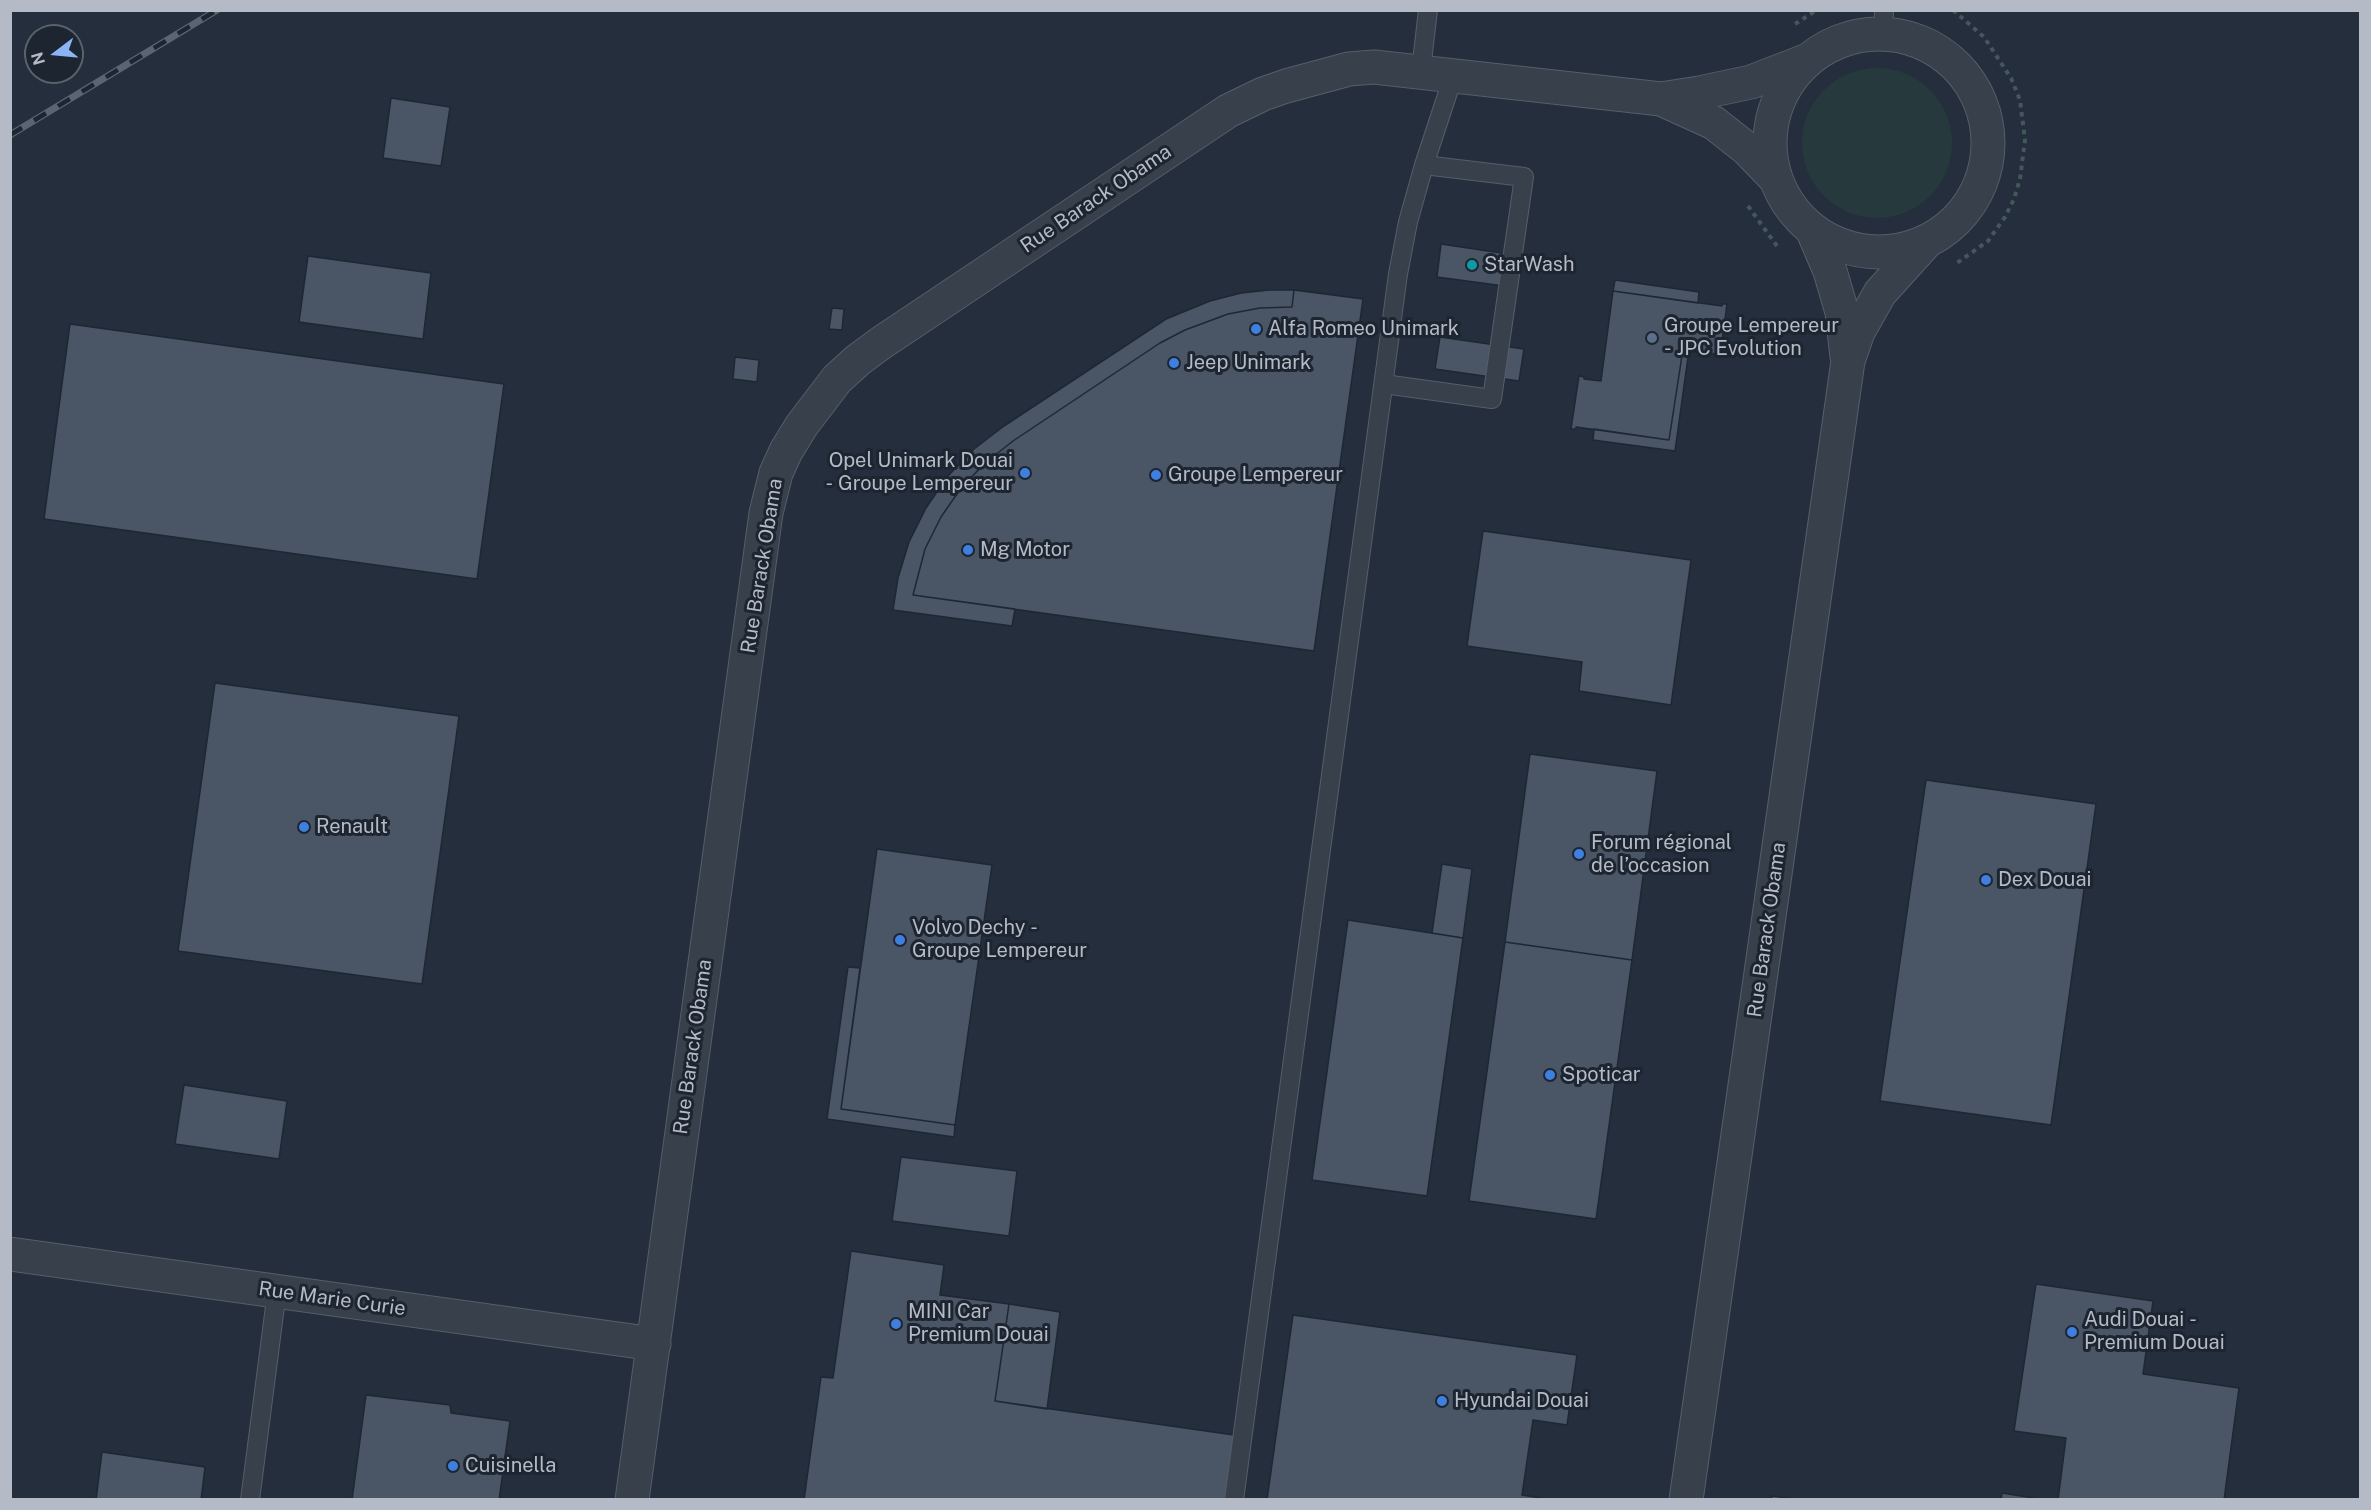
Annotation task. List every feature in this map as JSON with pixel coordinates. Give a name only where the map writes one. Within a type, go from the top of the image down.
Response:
[{"type":"street","points":[[1884,22],[1909,38],[1944,55],[1971,84],[1986,120],[1989,146],[1985,172],[1975,196],[1959,218],[1927,241],[1893,252],[1868,252],[1833,242],[1803,221],[1787,202],[1776,179],[1770,145],[1775,109],[1785,87],[1808,60],[1827,47],[1884,22]]},
{"type":"street","name":"Rue Barack Obama","points":[[632,1500],[766,513],[776,473],[786,451],[837,379],[858,360],[1228,111],[1271,91],[1350,69],[1374,67],[1421,70],[1661,99],[1751,82],[1808,60]]},
{"type":"street","name":"Rue Barack Obama","points":[[1661,99],[1714,123],[1748,149],[1776,179]]},
{"type":"street","name":"Rue Barack Obama","points":[[1812,229],[1830,271],[1842,312],[1848,362]]},
{"type":"street","name":"Rue Barack Obama","points":[[1686,1500],[1848,362],[1858,332],[1880,293],[1927,241]]},
{"type":"street","name":"Rue Marie Curie","points":[[10,1254],[654,1344]]},
{"type":"lane","points":[[1421,70],[1428,10]]},
{"type":"lane","points":[[1234,1500],[1403,244],[1424,165],[1454,74]]},
{"type":"lane","points":[[1384,384],[1492,399],[1524,177],[1424,165]]},
{"type":"lane","points":[[250,1500],[277,1291]]},
{"type":"path","points":[[1794,25],[1817,10]]},
{"type":"path","points":[[1948,270],[1988,241],[2006,217],[2020,179],[2025,140],[2020,100],[2011,78],[1984,37],[1953,10]]},
{"type":"path","points":[[1746,202],[1779,248]]},
{"type":"green space","points":[[1877,68],[1906,74],[1930,90],[1946,114],[1952,143],[1946,172],[1930,196],[1906,212],[1877,218],[1848,212],[1824,196],[1808,172],[1802,143],[1808,114],[1824,90],[1848,74]]},
{"type":"building","points":[[391,98],[450,107],[441,166],[383,158]]},
{"type":"building","name":"StarWash","points":[[1441,244],[1508,254],[1504,286],[1437,277]]},
{"type":"building","points":[[308,256],[431,273],[423,339],[299,322]]},
{"type":"building","points":[[1615,280],[1699,292],[1698,303],[1613,291]]},
{"type":"building","points":[[1294,290],[1292,307],[1260,308],[1228,314],[1185,330],[1160,343],[1013,441],[985,463],[961,488],[941,517],[925,549],[913,595],[1015,609],[1012,626],[893,610],[898,578],[909,542],[926,508],[947,477],[974,449],[1004,426],[1166,319],[1210,301],[1241,293]]},
{"type":"building","name":"Groupe Lempereur","points":[[1294,290],[1363,299],[1314,651],[913,595],[925,549],[941,517],[961,488],[985,463],[1013,441],[1160,343],[1185,330],[1228,314],[1260,308],[1292,307]]},
{"type":"building","points":[[1613,291],[1722,306],[1722,304],[1727,304],[1720,357],[1715,356],[1716,354],[1683,349],[1669,440],[1576,427],[1576,429],[1571,429],[1579,376],[1584,379],[1601,381]]},
{"type":"building","points":[[832,308],[844,309],[842,330],[829,329]]},
{"type":"building","points":[[70,324],[504,384],[477,579],[44,519]]},
{"type":"building","points":[[1440,337],[1524,349],[1519,381],[1435,369]]},
{"type":"building","points":[[1683,349],[1689,350],[1675,451],[1593,440],[1594,429],[1669,440]]},
{"type":"building","points":[[735,357],[759,360],[757,382],[733,379]]},
{"type":"building","points":[[1483,531],[1691,560],[1671,705],[1579,691],[1582,662],[1467,646]]},
{"type":"building","points":[[215,683],[459,716],[422,984],[178,951]]},
{"type":"building","points":[[1530,754],[1657,771],[1632,960],[1505,942]]},
{"type":"building","points":[[1926,780],[2096,804],[2051,1125],[1880,1101]]},
{"type":"building","points":[[877,849],[992,865],[955,1125],[841,1109]]},
{"type":"building","points":[[1442,864],[1472,869],[1463,938],[1432,933]]},
{"type":"building","points":[[1348,920],[1463,938],[1427,1196],[1312,1180]]},
{"type":"building","points":[[1505,942],[1632,960],[1596,1219],[1469,1201]]},
{"type":"building","points":[[848,967],[860,968],[841,1109],[955,1125],[954,1137],[827,1119]]},
{"type":"building","points":[[184,1085],[287,1101],[279,1159],[175,1144]]},
{"type":"building","points":[[901,1157],[1017,1171],[1009,1236],[892,1221]]},
{"type":"building","points":[[851,1251],[944,1265],[940,1295],[1009,1304],[995,1401],[1234,1435],[1225,1500],[804,1500],[821,1377],[833,1378]]},
{"type":"building","points":[[2036,1284],[2153,1301],[2143,1374],[2239,1388],[2224,1500],[2058,1500],[2066,1438],[2014,1431]]},
{"type":"building","points":[[1009,1304],[1060,1312],[1047,1409],[995,1401]]},
{"type":"building","points":[[1293,1315],[1577,1355],[1567,1425],[1533,1420],[1522,1495],[1553,1500],[1267,1500]]},
{"type":"building","points":[[366,1395],[450,1405],[451,1413],[510,1421],[499,1500],[352,1500]]},
{"type":"building","points":[[102,1452],[205,1467],[201,1500],[96,1500]]},
{"type":"building","points":[[2002,1493],[2046,1500],[2001,1500]]},
{"type":"building","points":[[1772,1496],[1802,1500],[1771,1500]]},
{"type":"railway","points":[[10,135],[217,10]]},
{"type":"place","name":"StarWash","points":[[1472,265]]},
{"type":"place","name":"Alfa Romeo Unimark","points":[[1256,329]]},
{"type":"place","name":"Groupe Lempereur - JPC Evolution","points":[[1652,338]]},
{"type":"place","name":"Jeep Unimark","points":[[1174,363]]},
{"type":"place","name":"Opel Unimark Douai - Groupe Lempereur","points":[[1025,473]]},
{"type":"place","name":"Groupe Lempereur","points":[[1156,475]]},
{"type":"place","name":"Mg Motor","points":[[968,550]]},
{"type":"place","name":"Renault","points":[[304,827]]},
{"type":"place","name":"Forum régional de l’occasion","points":[[1579,854]]},
{"type":"place","name":"Dex Douai","points":[[1986,880]]},
{"type":"place","name":"Volvo Dechy - Groupe Lempereur","points":[[900,940]]},
{"type":"place","name":"Spoticar","points":[[1550,1075]]},
{"type":"place","name":"MINI Car Premium Douai","points":[[896,1324]]},
{"type":"place","name":"Audi Douai - Premium Douai","points":[[2072,1332]]},
{"type":"place","name":"Hyundai Douai","points":[[1442,1401]]},
{"type":"place","name":"Cuisinella","points":[[453,1466]]}]
